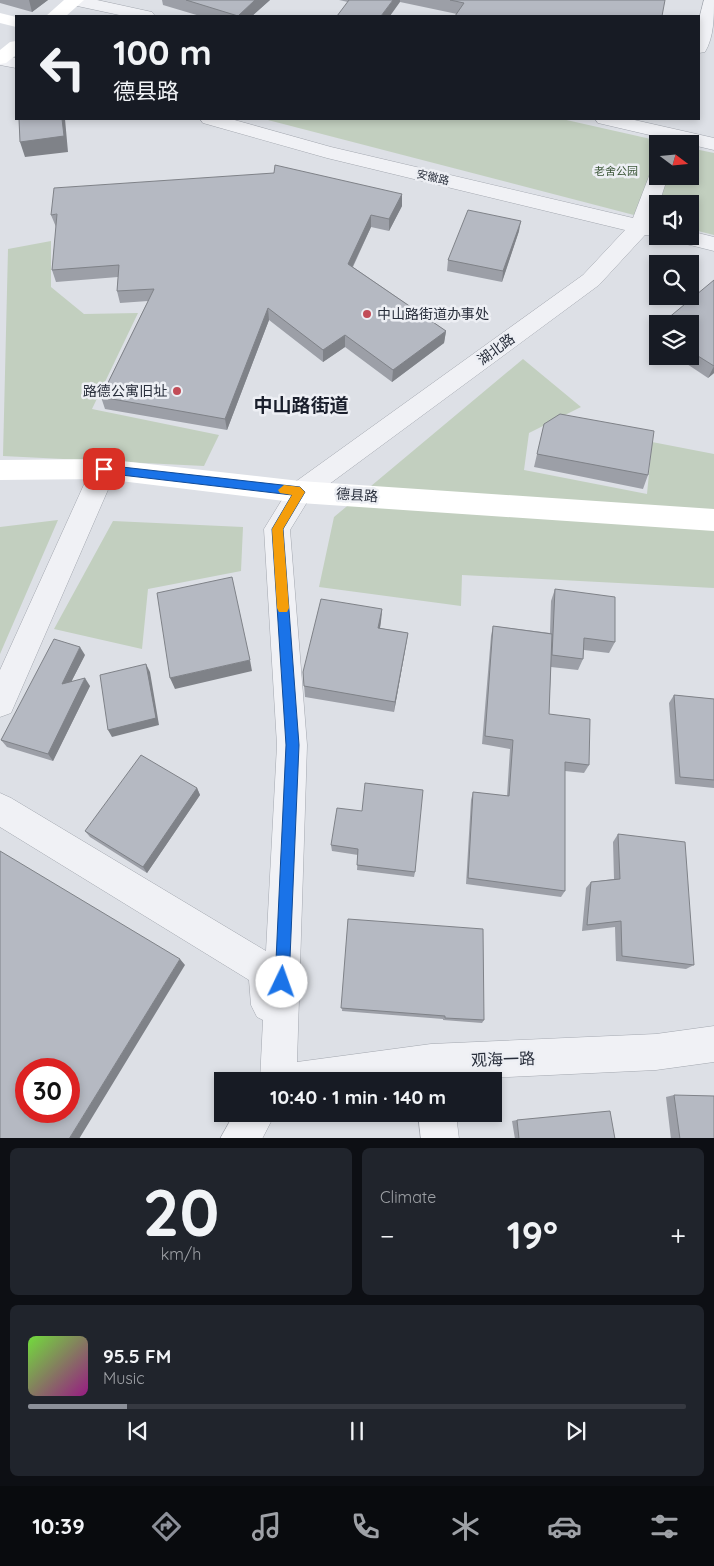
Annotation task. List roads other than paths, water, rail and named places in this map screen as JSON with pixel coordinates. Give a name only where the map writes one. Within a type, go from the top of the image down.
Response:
[{"type":"street","points":[[56,15],[74,0],[142,15]]},
{"type":"street","points":[[700,45],[713,0]]},
{"type":"street","points":[[0,18],[15,22]]},
{"type":"street","points":[[0,59],[12,50]]},
{"type":"street","name":"安徽路","points":[[214,120],[327,152],[649,228]]},
{"type":"street","points":[[610,120],[673,132],[714,144]]},
{"type":"street","name":"湖北路","points":[[300,492],[591,280],[649,228]]},
{"type":"street","points":[[699,240],[714,244]]},
{"type":"street","points":[[0,703],[104,469]]},
{"type":"street","name":"德县路","points":[[0,470],[104,469],[300,492],[714,520]]},
{"type":"street","points":[[278,1072],[292,745],[277,529],[300,492]]},
{"type":"street","points":[[0,809],[265,970],[277,1072]]},
{"type":"street","name":"观海一路","points":[[418,1072],[656,1052],[714,1044]]},
{"type":"street","points":[[239,1138],[250,1122]]},
{"type":"street","points":[[438,1122],[440,1138]]},
{"type":"place","name":"中山路街道办事处","points":[[367,314]]},
{"type":"place","name":"路德公寓旧址","points":[[177,391]]},
{"type":"district","name":"中山路街道","points":[[301,405]]},
{"type":"park label","name":"老舍公园","points":[[616,171]]}]
